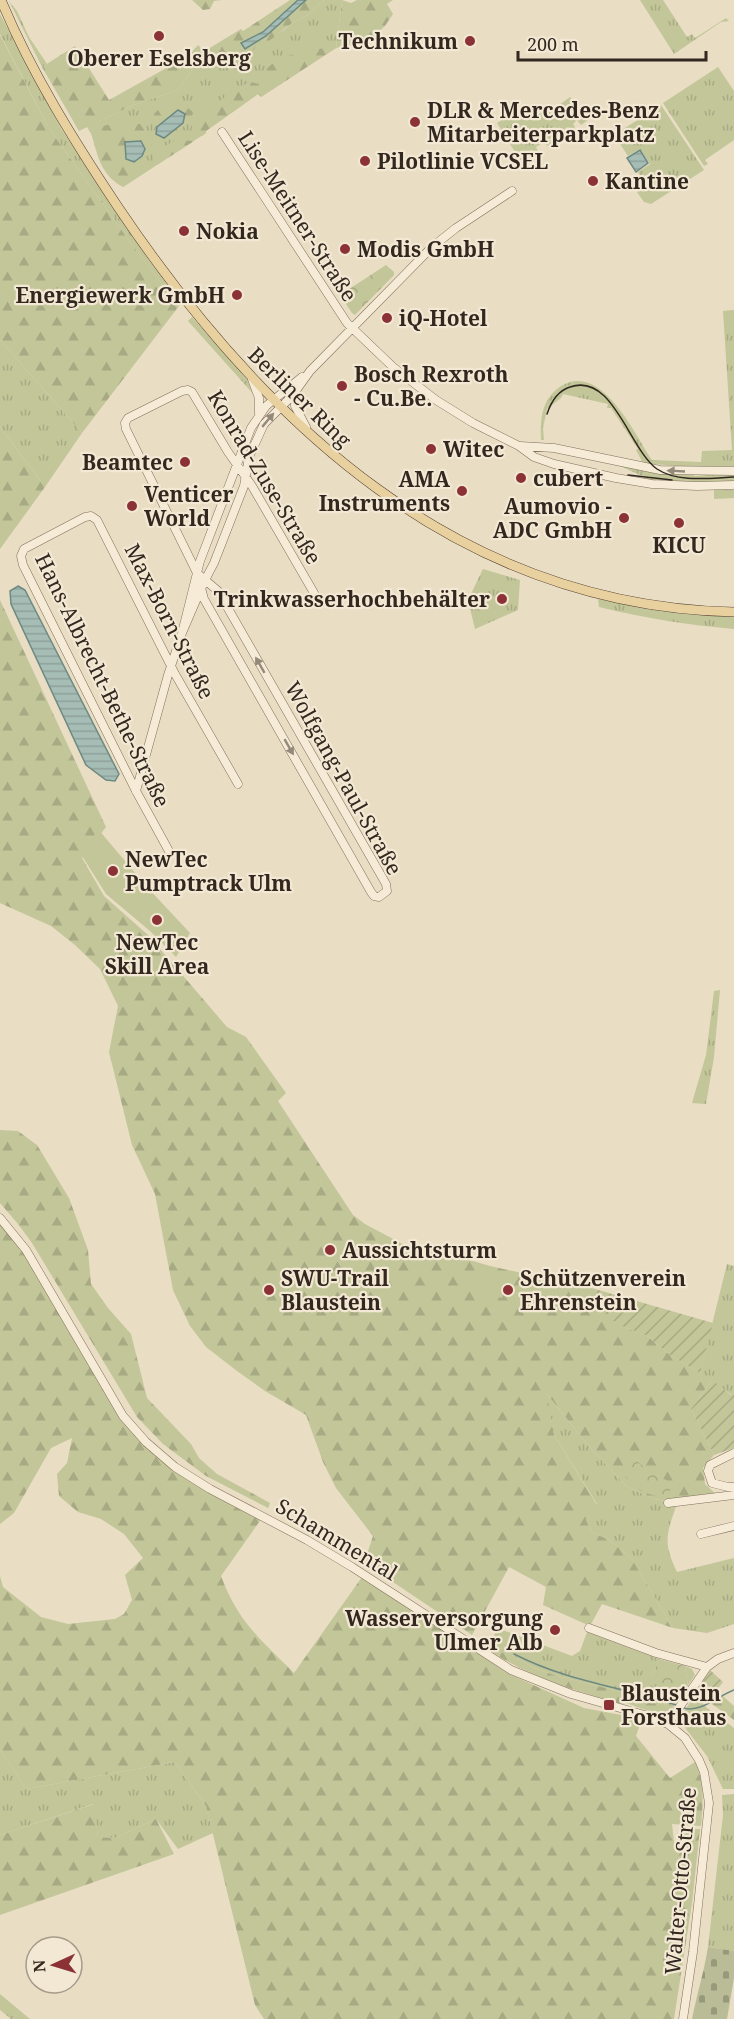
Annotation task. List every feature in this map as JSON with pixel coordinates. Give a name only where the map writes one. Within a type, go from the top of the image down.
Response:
[{"type":"main road","name":"Berliner Ring","points":[[1,0],[40,78],[105,187],[176,288],[219,342],[250,375],[309,434],[343,463],[387,496],[458,540],[498,560],[557,582],[604,596],[685,609],[734,612]]},
{"type":"street","name":"Lise-Meitner-Straße","points":[[222,132],[352,328],[393,367],[436,400],[473,423],[519,446],[534,457],[554,464],[644,483],[689,486],[734,485]]},
{"type":"street","points":[[136,791],[182,633],[214,563],[246,476],[249,457],[258,433],[277,403],[438,242],[512,191]]},
{"type":"street","points":[[258,415],[296,388],[310,371]]},
{"type":"street","points":[[182,633],[201,558],[258,415],[260,398],[250,375]]},
{"type":"street","points":[[296,388],[295,406],[309,434]]},
{"type":"street","name":"Konrad-Zuse-Straße","points":[[127,431],[125,423],[129,417],[182,391],[190,391],[246,476],[314,593]]},
{"type":"street","name":"Wolfgang-Paul-Straße","points":[[127,431],[197,573],[200,590],[370,892],[378,897],[383,896],[387,889],[383,879],[218,591],[197,573]]},
{"type":"street","name":"Lise-Meitner-Straße","points":[[519,446],[557,449],[664,471],[734,471]]},
{"type":"street","points":[[554,464],[557,449]]},
{"type":"street","name":"Max-Born-Straße","points":[[50,535],[85,517],[96,518],[171,666],[238,784]]},
{"type":"street","name":"Hans-Albrecht-Bethe-Straße","points":[[50,535],[24,549],[21,556],[22,563],[136,791],[170,853]]},
{"type":"street","name":"Schammental","points":[[0,1218],[26,1250],[123,1416],[159,1454],[189,1477],[317,1546],[511,1670],[571,1694],[668,1724]]},
{"type":"street","points":[[731,1491],[712,1483],[708,1471],[710,1465],[734,1453]]},
{"type":"street","points":[[668,1503],[731,1491]]},
{"type":"street","points":[[701,1534],[734,1526]]},
{"type":"street","points":[[589,1628],[656,1653],[707,1667]]},
{"type":"street","points":[[668,1724],[707,1667],[718,1659],[734,1653]]},
{"type":"street","name":"Walter-Otto-Straße","points":[[668,1724],[677,1730],[692,1748],[704,1772],[708,1792],[693,1952],[683,2019]]},
{"type":"green space","points":[[192,0],[222,0],[214,1],[210,9],[203,10]]},
{"type":"green space","points":[[290,0],[298,0],[264,31],[281,22],[306,0],[324,0],[308,15],[256,47],[240,67],[233,70],[215,55],[207,57],[204,63],[197,63],[178,90],[133,105],[79,131],[42,67],[75,46],[109,100],[188,56],[198,45],[208,49],[241,29],[243,31]]},
{"type":"green space","points":[[324,0],[342,0],[336,48],[261,97],[258,94],[206,133],[123,187],[87,127],[133,105],[178,90],[197,63],[215,55],[240,67],[256,47],[308,15]]},
{"type":"green space","points":[[342,0],[351,3],[357,0],[393,0],[387,4],[393,14],[374,36],[362,42],[336,48]]},
{"type":"green space","points":[[640,0],[663,0],[687,37],[692,34],[695,38],[726,18],[729,21],[721,22],[674,54]]},
{"type":"green space","points":[[9,1],[47,64],[42,67]]},
{"type":"green space","points":[[0,14],[62,130],[148,259],[181,303],[179,306],[50,130],[0,34]]},
{"type":"green space","points":[[0,35],[50,130],[179,306],[82,433],[0,340]]},
{"type":"green space","points":[[336,48],[261,97],[263,76],[272,64],[298,53]]},
{"type":"green space","points":[[718,67],[734,91],[734,140],[705,160],[708,164],[704,166],[663,103]]},
{"type":"green space","points":[[250,82],[259,84],[258,94],[202,136],[191,134],[197,108],[208,110],[237,88]]},
{"type":"green space","points":[[570,97],[577,106],[582,108],[588,120],[581,125],[577,120],[573,124],[575,127],[571,130],[568,127],[561,131],[563,135],[559,138],[556,135],[549,139],[552,143],[547,146],[544,142],[536,147],[538,151],[535,154],[532,150],[526,154],[529,159],[520,160],[497,123],[519,109],[541,114],[542,110],[549,106],[555,108]]},
{"type":"green space","points":[[181,104],[194,112],[177,133],[163,143],[159,141],[161,136],[165,138],[183,123],[185,114],[178,110],[161,123],[156,121],[154,114],[162,106]]},
{"type":"green space","points":[[661,105],[704,170],[651,204],[644,202],[637,192],[646,185],[638,172],[650,164],[640,149],[628,156],[614,135]]},
{"type":"green space","points":[[117,122],[140,124],[152,141],[151,146],[145,149],[141,142],[126,142],[126,159],[152,168],[123,187],[104,170],[90,130]]},
{"type":"green space","points":[[178,140],[194,141],[157,165],[155,164],[153,157],[155,154]]},
{"type":"green space","points":[[386,265],[394,272],[394,275],[355,315],[340,295]]},
{"type":"green space","points":[[734,310],[734,466],[686,467],[643,463],[636,450],[638,449],[611,408],[607,408],[608,404],[563,394],[547,409],[543,428],[544,440],[541,440],[541,419],[548,400],[557,389],[572,381],[587,382],[601,390],[625,417],[652,460],[701,462],[702,451],[732,450],[723,311]]},
{"type":"green space","points":[[192,317],[250,383],[256,397],[188,321]]},
{"type":"green space","points":[[0,340],[82,433],[45,487],[0,427]]},
{"type":"green space","points":[[0,427],[45,487],[0,549]]},
{"type":"green space","points":[[621,464],[694,474],[694,476],[734,473],[734,483],[680,484],[635,478],[656,478],[640,475],[620,466]]},
{"type":"green space","points":[[714,490],[734,490],[734,498],[714,499]]},
{"type":"green space","points":[[483,569],[520,580],[518,610],[475,629],[468,600]]},
{"type":"green space","points":[[598,599],[687,614],[734,617],[734,629],[666,621],[616,611],[599,607]]},
{"type":"green space","points":[[0,600],[106,827],[82,858],[104,896],[148,935],[227,1027],[246,1037],[286,1093],[278,1101],[353,1215],[410,1248],[428,1248],[490,1266],[595,1289],[601,1307],[624,1327],[647,1336],[670,1355],[712,1380],[691,1409],[714,1455],[703,1468],[705,1484],[720,1498],[677,1503],[654,1499],[626,1486],[586,1443],[547,1394],[554,1435],[597,1505],[586,1520],[592,1532],[611,1541],[632,1559],[673,1628],[602,1604],[590,1626],[543,1605],[546,1587],[509,1567],[472,1635],[330,1543],[333,1538],[367,1554],[373,1536],[336,1488],[323,1462],[306,1415],[265,1391],[206,1347],[190,1326],[173,1290],[155,1194],[132,1145],[109,1052],[118,1006],[100,969],[51,926],[0,903]]},
{"type":"green space","points":[[98,829],[146,886],[190,933],[176,957],[150,931],[106,894],[82,856]]},
{"type":"green space","points":[[720,990],[714,1057],[706,1104],[692,1103],[706,1055],[714,991]]},
{"type":"green space","points":[[0,1130],[18,1131],[37,1145],[69,1198],[88,1250],[91,1284],[131,1334],[147,1398],[191,1444],[199,1458],[217,1474],[270,1503],[268,1508],[206,1476],[163,1444],[137,1417],[32,1243],[0,1203]]},
{"type":"green space","points":[[0,1223],[25,1254],[132,1432],[155,1455],[183,1477],[262,1518],[221,1576],[243,1618],[294,1673],[362,1577],[507,1673],[584,1708],[642,1719],[636,1736],[670,1778],[695,1762],[702,1786],[701,1826],[672,1824],[674,1842],[681,1841],[681,1829],[700,1829],[692,1903],[674,2019],[264,2019],[255,2005],[206,1806],[175,1762],[26,1789],[0,1749],[0,1576],[3,1587],[41,1617],[68,1624],[115,1619],[124,1614],[132,1600],[125,1575],[143,1558],[124,1534],[101,1519],[78,1512],[59,1496],[57,1474],[67,1463],[72,1438],[51,1448],[14,1513],[0,1524]]},
{"type":"green space","points":[[727,1264],[734,1266],[734,1392],[732,1395],[700,1373]]},
{"type":"green space","points":[[484,1272],[507,1280],[502,1298],[459,1284],[462,1275],[481,1281]]},
{"type":"green space","points":[[595,1289],[713,1323],[700,1373],[670,1355],[647,1336],[609,1318],[601,1307]]},
{"type":"green space","points":[[712,1380],[731,1395],[734,1392],[734,1448],[714,1455],[691,1409]]},
{"type":"green space","points":[[546,1393],[586,1443],[626,1486],[654,1499],[677,1503],[671,1522],[668,1545],[677,1572],[734,1558],[734,1624],[707,1633],[673,1628],[632,1559],[611,1541],[592,1532],[586,1520],[597,1504],[554,1435]]},
{"type":"green space","points":[[634,1459],[649,1471],[668,1481],[671,1489],[666,1497],[641,1491],[627,1479],[623,1473],[625,1462]]},
{"type":"green space","points":[[497,1628],[572,1656],[580,1651],[587,1632],[659,1659],[652,1675],[688,1685],[685,1666],[692,1669],[695,1675],[671,1710],[662,1702],[554,1675],[534,1668],[512,1655],[500,1652],[498,1656],[488,1651]]},
{"type":"green space","points":[[500,1652],[512,1655],[534,1668],[554,1675],[662,1702],[671,1710],[665,1717],[626,1703],[622,1704],[574,1690],[513,1664],[498,1656]]},
{"type":"green space","points":[[659,1659],[685,1666],[688,1685],[662,1684],[652,1675]]},
{"type":"green space","points":[[710,1670],[723,1682],[708,1701],[697,1690]]},
{"type":"green space","points":[[716,1690],[734,1706],[734,1720],[708,1701]]},
{"type":"green space","points":[[695,1695],[707,1708],[734,1728],[734,1789],[723,1789],[707,1756],[686,1729],[697,1718],[685,1710]]},
{"type":"green space","points":[[685,1710],[697,1718],[686,1729],[680,1719]]},
{"type":"green space","points":[[0,1749],[26,1789],[175,1762],[206,1806],[213,1833],[178,1849],[156,1819],[115,1838],[98,1837],[93,1804],[0,1835]]},
{"type":"green space","points":[[734,1794],[734,1951],[708,1947],[723,1815],[722,1795]]},
{"type":"green space","points":[[94,1804],[98,1837],[115,1838],[156,1819],[174,1854],[0,1915],[0,1835]]},
{"type":"green space","points":[[708,1947],[734,1951],[734,1978],[727,2019],[692,2019]]},
{"type":"green space","points":[[0,1994],[30,2019],[11,2019],[0,2010]]},
{"type":"water","points":[[298,0],[306,0],[266,36],[245,49],[241,43],[263,32]]},
{"type":"water","points":[[178,110],[185,114],[183,123],[164,138],[156,134],[157,127]]},
{"type":"water","points":[[141,141],[145,149],[142,156],[134,162],[126,159],[125,142]]},
{"type":"water","points":[[640,150],[648,163],[636,172],[627,158]]},
{"type":"water","points":[[18,586],[25,590],[119,774],[115,781],[106,780],[86,765],[11,604],[10,591]]},
{"type":"waterway","points":[[514,1654],[554,1671],[676,1705]]},
{"type":"waterway","points":[[684,1708],[703,1706],[734,1690]]},
{"type":"tram line","points":[[547,414],[561,391],[585,385],[598,391],[609,401],[647,459],[657,469],[684,478],[734,477]]},
{"type":"tram line","points":[[628,475],[672,480]]},
{"type":"place","name":"Oberer Eselsberg","points":[[159,36]]},
{"type":"place","name":"Technikum","points":[[470,41]]},
{"type":"place","name":"DLR & Mercedes-Benz Mitarbeiterparkplatz","points":[[415,122]]},
{"type":"place","name":"Pilotlinie VCSEL","points":[[365,161]]},
{"type":"place","name":"Kantine","points":[[593,181]]},
{"type":"place","name":"Nokia","points":[[184,231]]},
{"type":"place","name":"Modis GmbH","points":[[345,249]]},
{"type":"place","name":"Energiewerk GmbH","points":[[237,295]]},
{"type":"place","name":"iQ-Hotel","points":[[387,318]]},
{"type":"place","name":"Bosch Rexroth - Cu.Be.","points":[[342,386]]},
{"type":"place","name":"Witec","points":[[431,449]]},
{"type":"place","name":"Beamtec","points":[[185,462]]},
{"type":"place","name":"cubert","points":[[521,478]]},
{"type":"place","name":"AMA Instruments","points":[[462,491]]},
{"type":"place","name":"Venticer World","points":[[132,506]]},
{"type":"place","name":"Aumovio - ADC GmbH","points":[[624,518]]},
{"type":"place","name":"KICU","points":[[679,523]]},
{"type":"place","name":"Trinkwasserhochbehälter","points":[[502,599]]},
{"type":"place","name":"NewTec Pumptrack Ulm","points":[[113,871]]},
{"type":"place","name":"NewTec Skill Area","points":[[157,920]]},
{"type":"place","name":"Aussichtsturm","points":[[330,1250]]},
{"type":"place","name":"SWU-Trail Blaustein","points":[[269,1290]]},
{"type":"place","name":"Schützenverein Ehrenstein","points":[[508,1290]]},
{"type":"place","name":"Wasserversorgung Ulmer Alb","points":[[555,1630]]},
{"type":"place","name":"Blaustein Forsthaus","points":[[609,1705]]}]
